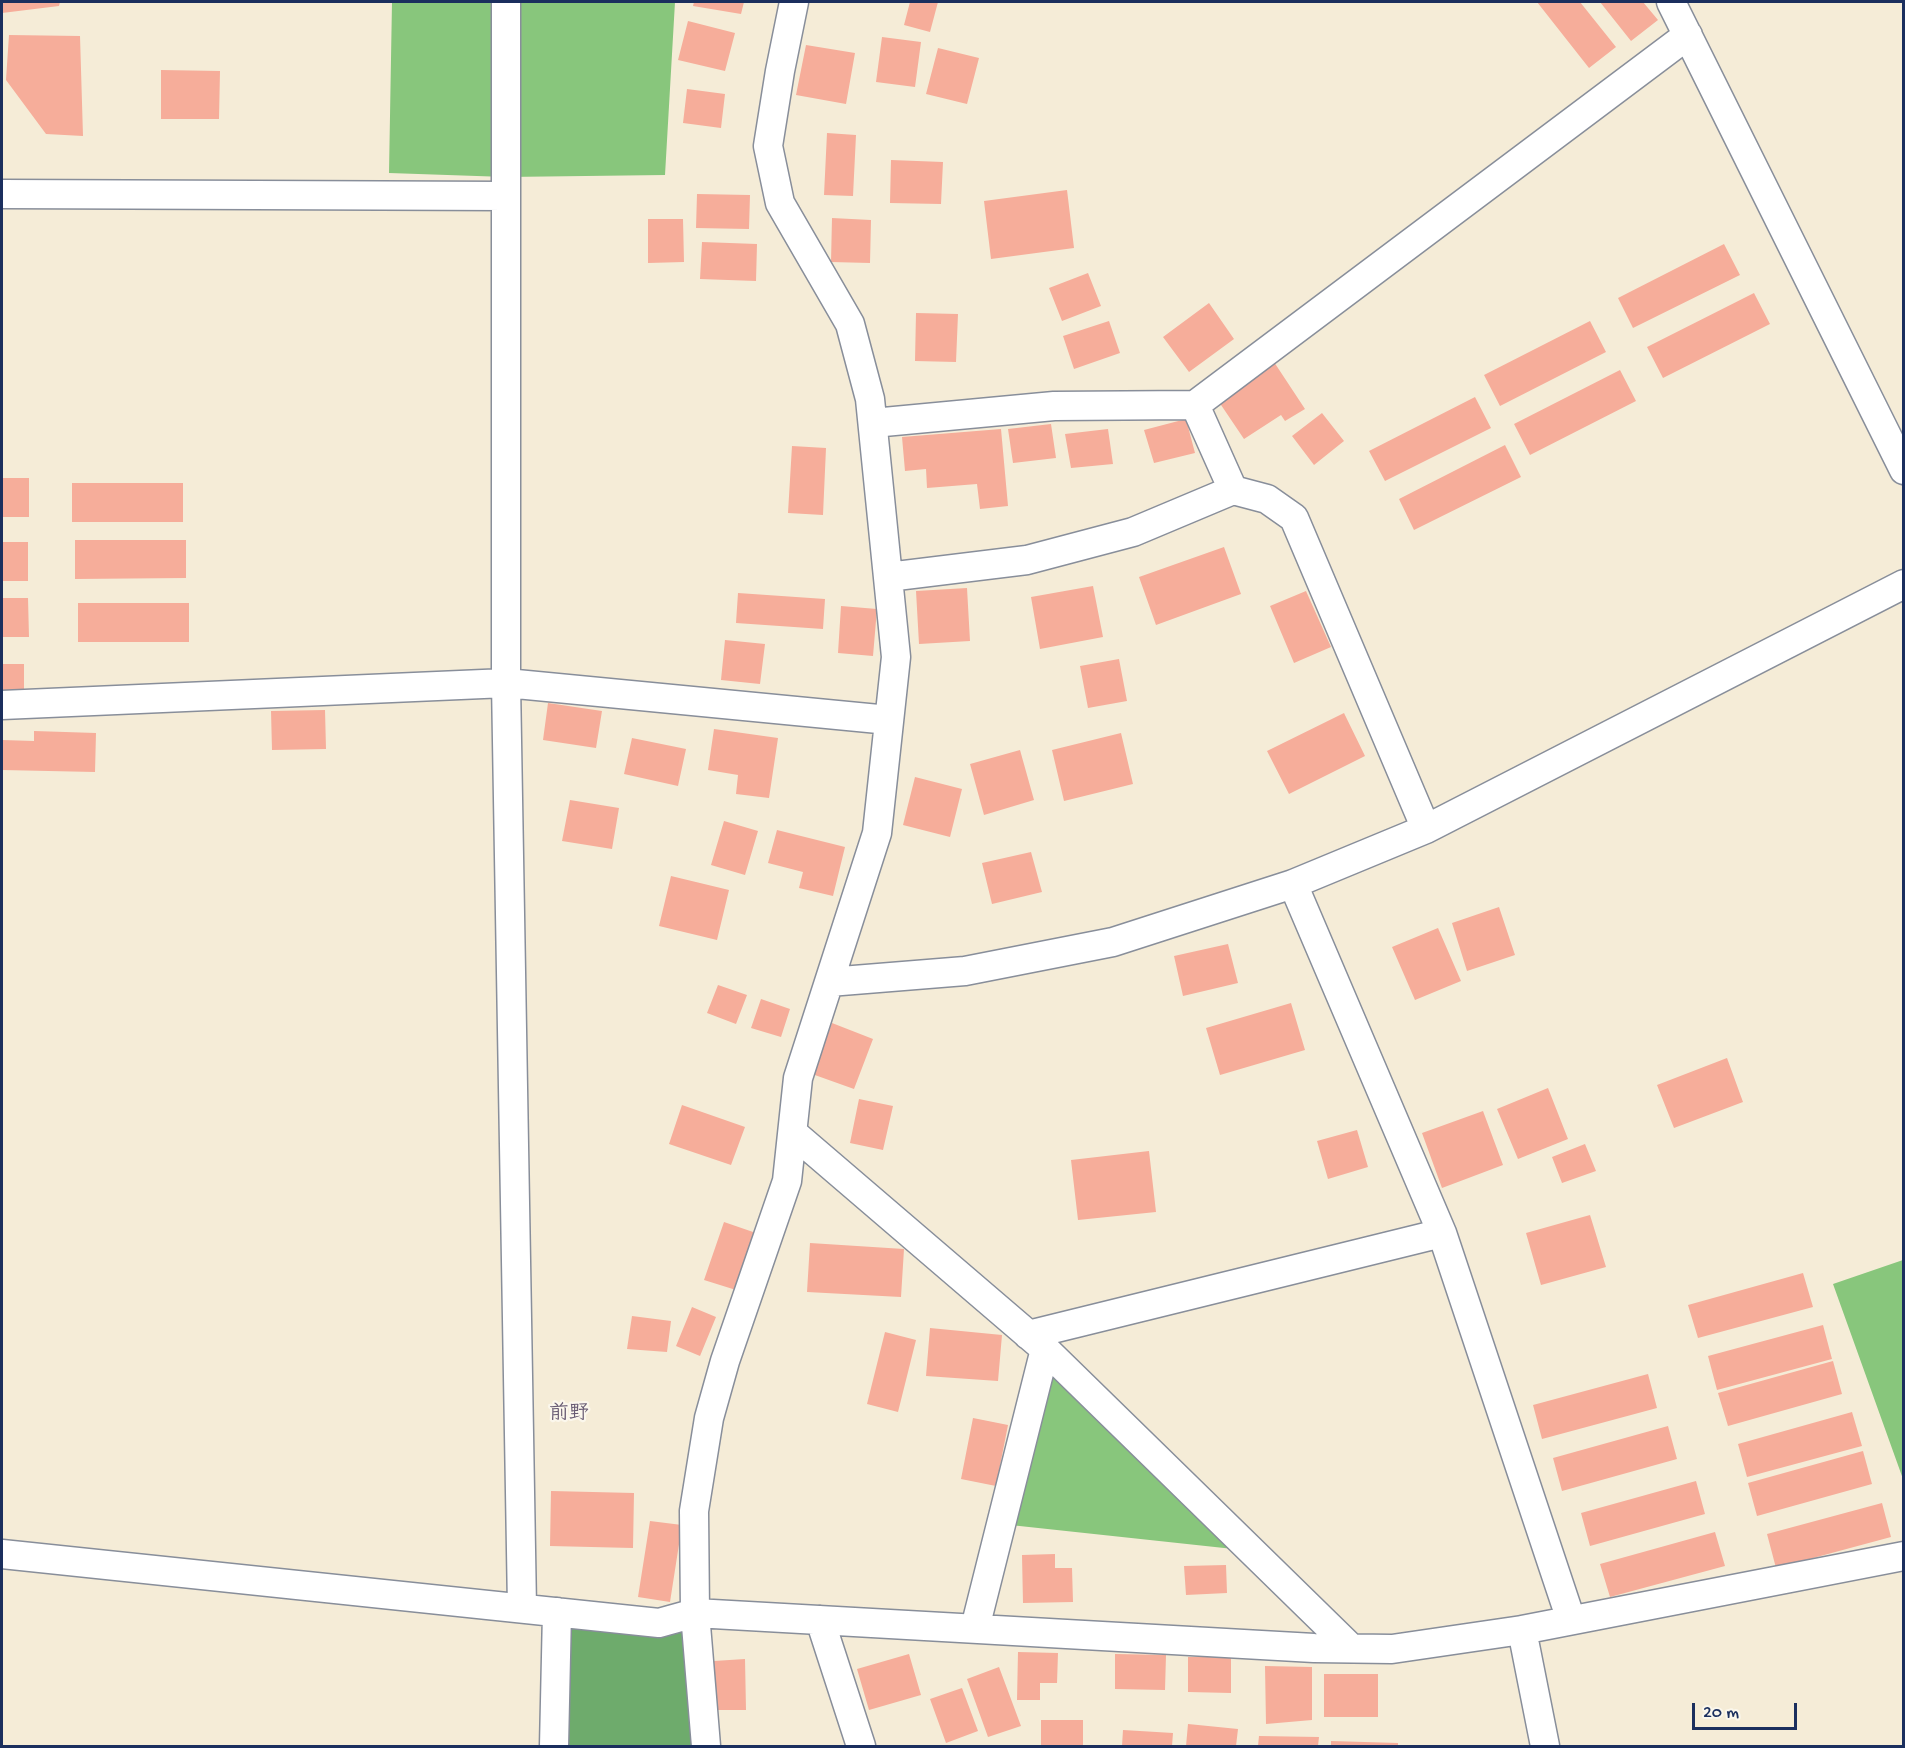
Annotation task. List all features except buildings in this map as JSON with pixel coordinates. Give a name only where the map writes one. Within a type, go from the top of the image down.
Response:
[{"type":"street","points":[[506,2],[506,683],[522,1607]]},
{"type":"street","points":[[706,1746],[695,1613],[694,1511],[709,1418],[725,1361],[787,1181],[798,1078],[877,833],[897,657],[870,399],[850,324],[780,203],[768,146],[794,2]]},
{"type":"street","points":[[1671,2],[1904,470]]},
{"type":"street","points":[[873,423],[1054,406],[1195,405],[1688,34]]},
{"type":"street","points":[[2,194],[506,196]]},
{"type":"street","points":[[1195,405],[1233,490]]},
{"type":"street","points":[[888,577],[1027,560],[1133,532],[1233,490],[1267,499],[1294,518],[1426,830]]},
{"type":"street","points":[[829,982],[965,971],[1113,942],[1293,885],[1426,830],[1904,584]]},
{"type":"street","points":[[2,705],[506,683],[889,720]]},
{"type":"street","points":[[1293,885],[1442,1233],[1571,1620]]},
{"type":"street","points":[[793,1133],[1037,1342],[1351,1648]]},
{"type":"street","points":[[1037,1342],[1442,1233]]},
{"type":"street","points":[[975,1628],[1037,1342]]},
{"type":"street","points":[[2,1554],[659,1623],[695,1613],[1392,1649],[1522,1630],[1904,1556]]},
{"type":"street","points":[[554,1746],[557,1612]]},
{"type":"street","points":[[820,1620],[861,1746]]},
{"type":"street","points":[[1522,1630],[1545,1746]]},
{"type":"green space","points":[[392,2],[675,2],[665,175],[506,177],[389,173]]},
{"type":"green space","points":[[1904,1260],[1903,1479],[1833,1284]]},
{"type":"green space","points":[[1045,1349],[1252,1551],[1001,1524]]},
{"type":"green space","points":[[557,1612],[695,1613],[705,1746],[554,1746]]},
{"type":"district","name":"前野","points":[[569,1415]]}]
